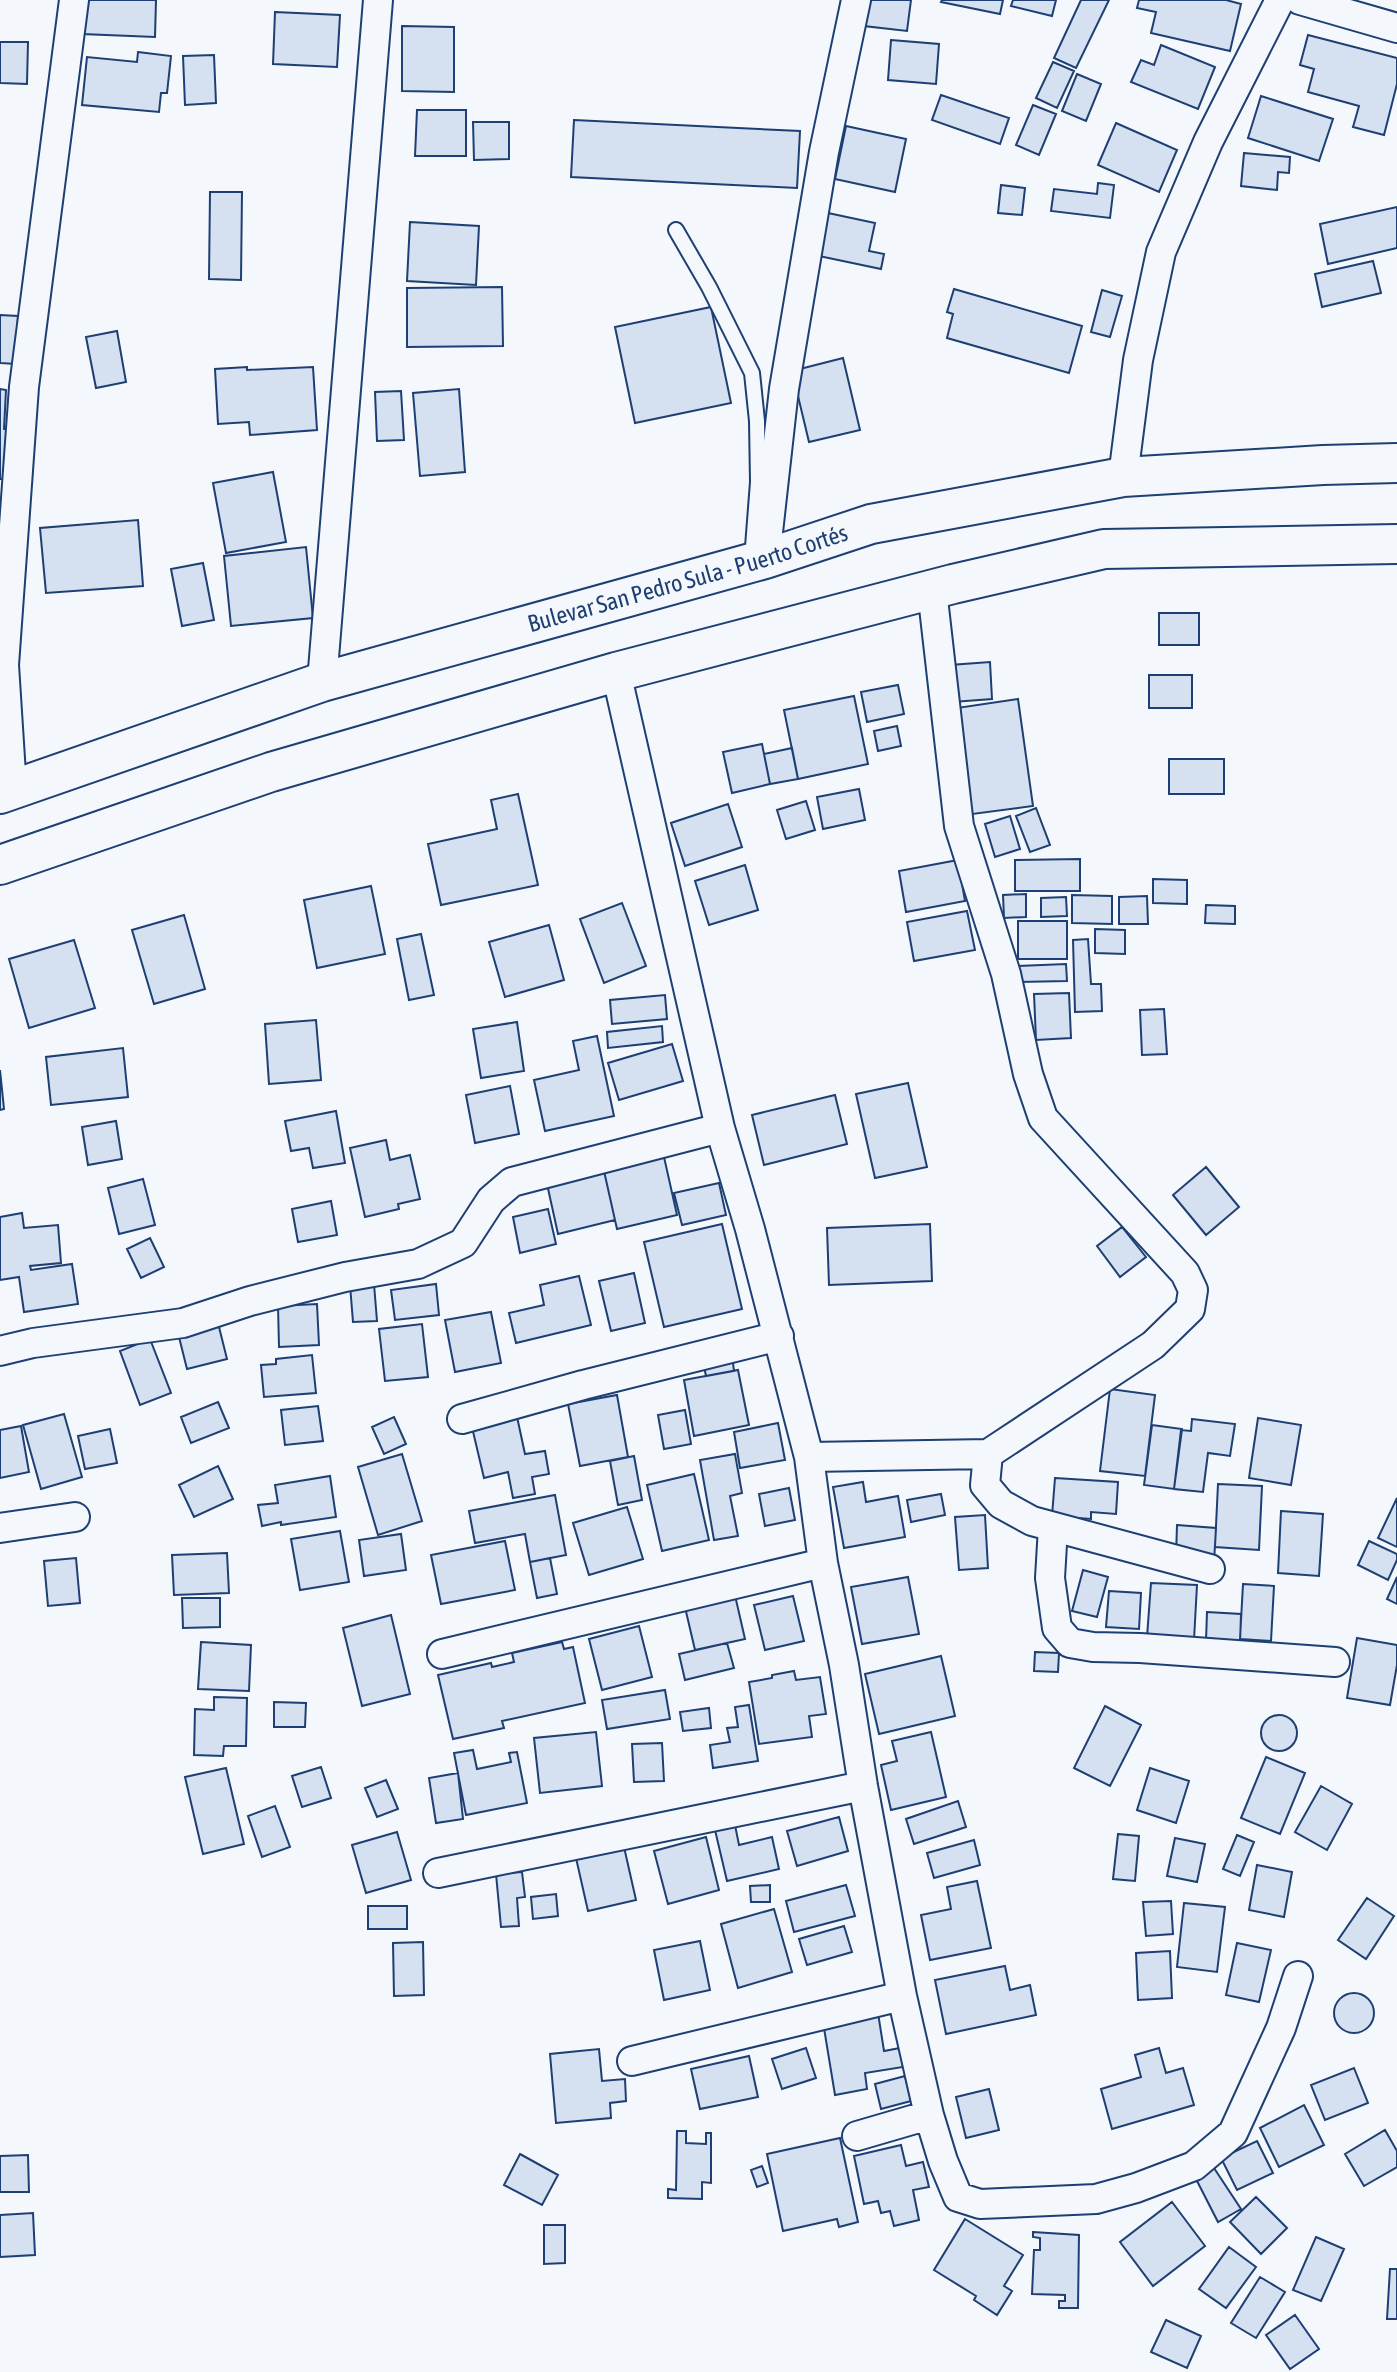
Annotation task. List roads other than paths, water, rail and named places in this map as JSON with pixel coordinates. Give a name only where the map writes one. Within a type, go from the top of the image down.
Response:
[{"type":"highway","name":"Bulevar San Pedro Sula - Puerto Cortés","points":[[4,789],[322,682],[758,561],[872,524],[1123,477],[1397,463]]},
{"type":"highway","points":[[0,865],[271,772],[616,672],[932,590],[1104,550],[1397,544]]},
{"type":"street","points":[[4,789],[4,665],[24,387],[74,0]]},
{"type":"street","points":[[322,682],[378,0]]},
{"type":"street","points":[[758,561],[824,152],[856,0]]},
{"type":"street","points":[[1123,477],[1138,360],[1161,252],[1208,142],[1280,0]]},
{"type":"street","points":[[1300,0],[1397,28]]},
{"type":"street","points":[[809,1457],[988,1454],[1153,1345],[1190,1309],[1193,1290],[1185,1273],[1042,1118],[1028,1074],[1006,974],[958,826],[932,590]]},
{"type":"street","points":[[616,672],[720,1128],[779,1336],[809,1457],[823,1563],[844,1665],[863,1786],[902,1996],[929,2115],[943,2161],[958,2197],[980,2204],[1096,2199],[1136,2188],[1194,2166],[1233,2133],[1281,2028],[1298,1976]]},
{"type":"street","points":[[0,1351],[33,1343],[183,1323],[250,1301],[345,1277],[418,1264],[463,1243],[491,1200],[512,1182],[720,1128]]},
{"type":"street","points":[[462,1419],[583,1385],[779,1336]]},
{"type":"street","points":[[988,1454],[985,1485],[1001,1504],[1032,1521],[1210,1569]]},
{"type":"street","points":[[0,1528],[75,1517]]},
{"type":"street","points":[[1054,1527],[1050,1578],[1057,1628],[1070,1643],[1093,1647],[1335,1662]]},
{"type":"street","points":[[442,1654],[823,1563]]},
{"type":"street","points":[[438,1873],[863,1786]]},
{"type":"street","points":[[632,2061],[902,1996]]},
{"type":"street","points":[[857,2136],[929,2115]]},
{"type":"lane","points":[[676,230],[709,287],[752,373],[757,421],[758,561]]}]
